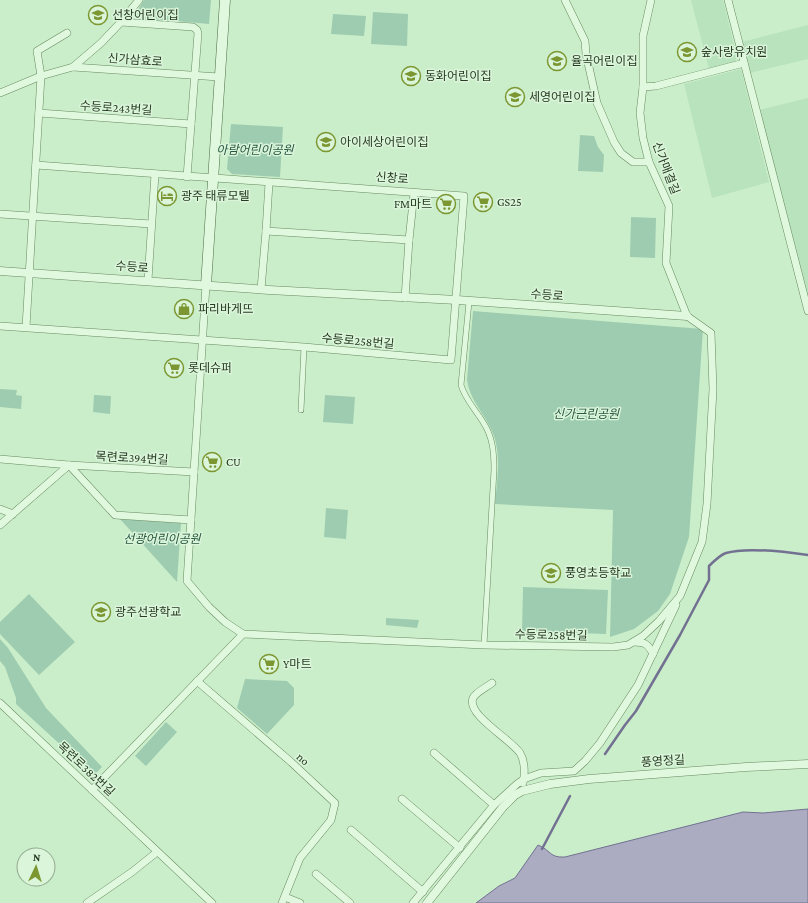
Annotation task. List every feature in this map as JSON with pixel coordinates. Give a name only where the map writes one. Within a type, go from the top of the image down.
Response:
[{"type":"main road","points":[[206,285],[225,0]]},
{"type":"street","name":"신가삼효로","points":[[73,67],[101,43],[139,0]]},
{"type":"street","points":[[565,0],[585,41],[586,54],[597,103],[614,142],[622,154],[633,162],[649,162]]},
{"type":"street","name":"신가매결길","points":[[651,0],[643,36],[643,87],[640,113],[643,138],[649,162],[669,206],[666,263],[687,316]]},
{"type":"street","points":[[728,0],[808,311]]},
{"type":"street","points":[[36,165],[187,176],[198,33],[197,30],[194,27],[121,22]]},
{"type":"street","points":[[26,327],[42,76],[37,51],[67,33]]},
{"type":"street","points":[[643,87],[656,86],[744,63]]},
{"type":"street","name":"신가삼효로","points":[[0,93],[42,76],[73,67],[219,77]]},
{"type":"street","name":"수등로243번길","points":[[39,113],[190,124]]},
{"type":"street","points":[[148,280],[155,174]]},
{"type":"street","name":"신창로","points":[[187,176],[464,196],[456,300]]},
{"type":"street","points":[[261,289],[269,182]]},
{"type":"street","points":[[405,298],[414,193]]},
{"type":"street","points":[[0,214],[151,224]]},
{"type":"street","points":[[266,231],[409,240]]},
{"type":"street","name":"수등로","points":[[0,271],[687,316]]},
{"type":"street","points":[[92,790],[243,634],[225,622],[209,607],[187,581],[206,285]]},
{"type":"street","name":"수등로258번길","points":[[0,326],[304,347],[451,360],[456,300]]},
{"type":"street","points":[[469,302],[461,384],[463,394],[484,423],[494,451],[484,645]]},
{"type":"street","name":"수등로258번길","points":[[243,634],[484,645],[613,647],[628,645],[643,636],[654,626],[680,596],[702,542],[707,504],[712,390],[711,333],[687,316]]},
{"type":"street","points":[[301,410],[304,347]]},
{"type":"street","name":"목련로394번길","points":[[0,459],[69,465],[194,472]]},
{"type":"street","points":[[0,526],[69,465],[115,515],[191,520]]},
{"type":"street","points":[[0,509],[13,514]]},
{"type":"street","points":[[413,903],[494,805],[516,784],[524,779],[541,773],[574,771],[585,761],[600,743],[638,685],[680,596]]},
{"type":"street","points":[[632,642],[643,642],[649,645],[652,654]]},
{"type":"street","name":"no","points":[[197,681],[335,803],[331,820],[300,858],[283,900]]},
{"type":"street","points":[[492,683],[474,697],[472,703],[475,710],[484,720],[520,753],[524,768],[522,791]]},
{"type":"street","name":"목련로382번길","points":[[0,703],[212,903]]},
{"type":"street","points":[[434,753],[494,805]]},
{"type":"street","name":"풍영정길","points":[[427,903],[503,808],[515,795],[522,791],[550,784],[589,778],[808,764]]},
{"type":"street","points":[[402,799],[460,848]]},
{"type":"street","points":[[351,830],[423,892]]},
{"type":"street","points":[[86,903],[132,872],[157,852]]},
{"type":"street","points":[[316,874],[350,903]]},
{"type":"street","points":[[283,900],[300,903]]},
{"type":"green space","points":[[144,0],[211,0],[209,24],[143,18],[136,16]]},
{"type":"green space","points":[[691,0],[723,0],[737,57],[735,63],[709,69]]},
{"type":"green space","points":[[373,12],[408,14],[407,46],[371,44]]},
{"type":"green space","points":[[333,14],[366,16],[364,36],[331,34]]},
{"type":"green space","points":[[808,25],[808,59],[750,73],[742,42]]},
{"type":"green space","points":[[741,69],[769,182],[712,198],[684,84]]},
{"type":"green space","points":[[808,98],[808,301],[759,110]]},
{"type":"green space","name":"아람어린이공원","points":[[231,124],[283,127],[280,177],[232,174],[227,169]]},
{"type":"green space","points":[[580,135],[594,136],[598,147],[604,155],[603,172],[578,171]]},
{"type":"green space","points":[[631,217],[656,218],[655,258],[630,257]]},
{"type":"green space","name":"신가근린공원","points":[[473,311],[703,329],[689,537],[670,594],[658,611],[634,629],[610,637],[613,510],[495,504],[498,458],[495,440],[489,424],[477,406],[471,393],[467,379]]},
{"type":"green space","points":[[0,389],[17,390],[16,395],[22,396],[21,409],[0,407]]},
{"type":"green space","points":[[94,395],[111,396],[110,414],[93,412]]},
{"type":"green space","points":[[325,395],[355,397],[353,424],[323,422]]},
{"type":"green space","points":[[326,508],[348,510],[346,539],[324,537]]},
{"type":"green space","name":"선광어린이공원","points":[[120,519],[181,523],[177,582]]},
{"type":"green space","points":[[523,587],[608,590],[606,634],[522,631]]},
{"type":"green space","points":[[29,594],[75,642],[39,675],[0,634],[0,622]]},
{"type":"green space","points":[[386,618],[419,620],[417,628],[386,625]]},
{"type":"green space","points":[[0,639],[8,648],[46,708],[102,767],[95,774],[88,770],[16,704],[16,698],[5,667],[0,661]]},
{"type":"green space","points":[[245,679],[287,681],[294,688],[294,705],[267,734],[237,708]]},
{"type":"green space","points":[[166,722],[177,732],[146,766],[135,756]]},
{"type":"water","points":[[808,809],[808,903],[476,903],[499,886],[515,878],[538,845],[553,855],[565,857],[743,812],[763,813]]},
{"type":"waterway","points":[[605,754],[636,711],[680,635],[709,580],[709,566],[717,558],[726,553],[744,550],[808,555]]},
{"type":"waterway","points":[[542,849],[570,796]]},
{"type":"place","name":"선창어린이집","points":[[98,15]]},
{"type":"place","name":"숲사랑유치원","points":[[687,52]]},
{"type":"place","name":"율곡어린이집","points":[[557,61]]},
{"type":"place","name":"동화어린이집","points":[[411,76]]},
{"type":"place","name":"세영어린이집","points":[[515,97]]},
{"type":"place","name":"아이세상어린이집","points":[[326,142]]},
{"type":"place","name":"광주 태류모텔","points":[[167,196]]},
{"type":"place","name":"GS25","points":[[483,202]]},
{"type":"place","name":"FM마트","points":[[446,204]]},
{"type":"place","name":"파리바게뜨","points":[[184,309]]},
{"type":"place","name":"롯데슈퍼","points":[[174,368]]},
{"type":"place","name":"CU","points":[[212,462]]},
{"type":"place","name":"풍영초등학교","points":[[551,573]]},
{"type":"place","name":"광주선광학교","points":[[101,612]]},
{"type":"place","name":"Y마트","points":[[269,664]]}]
